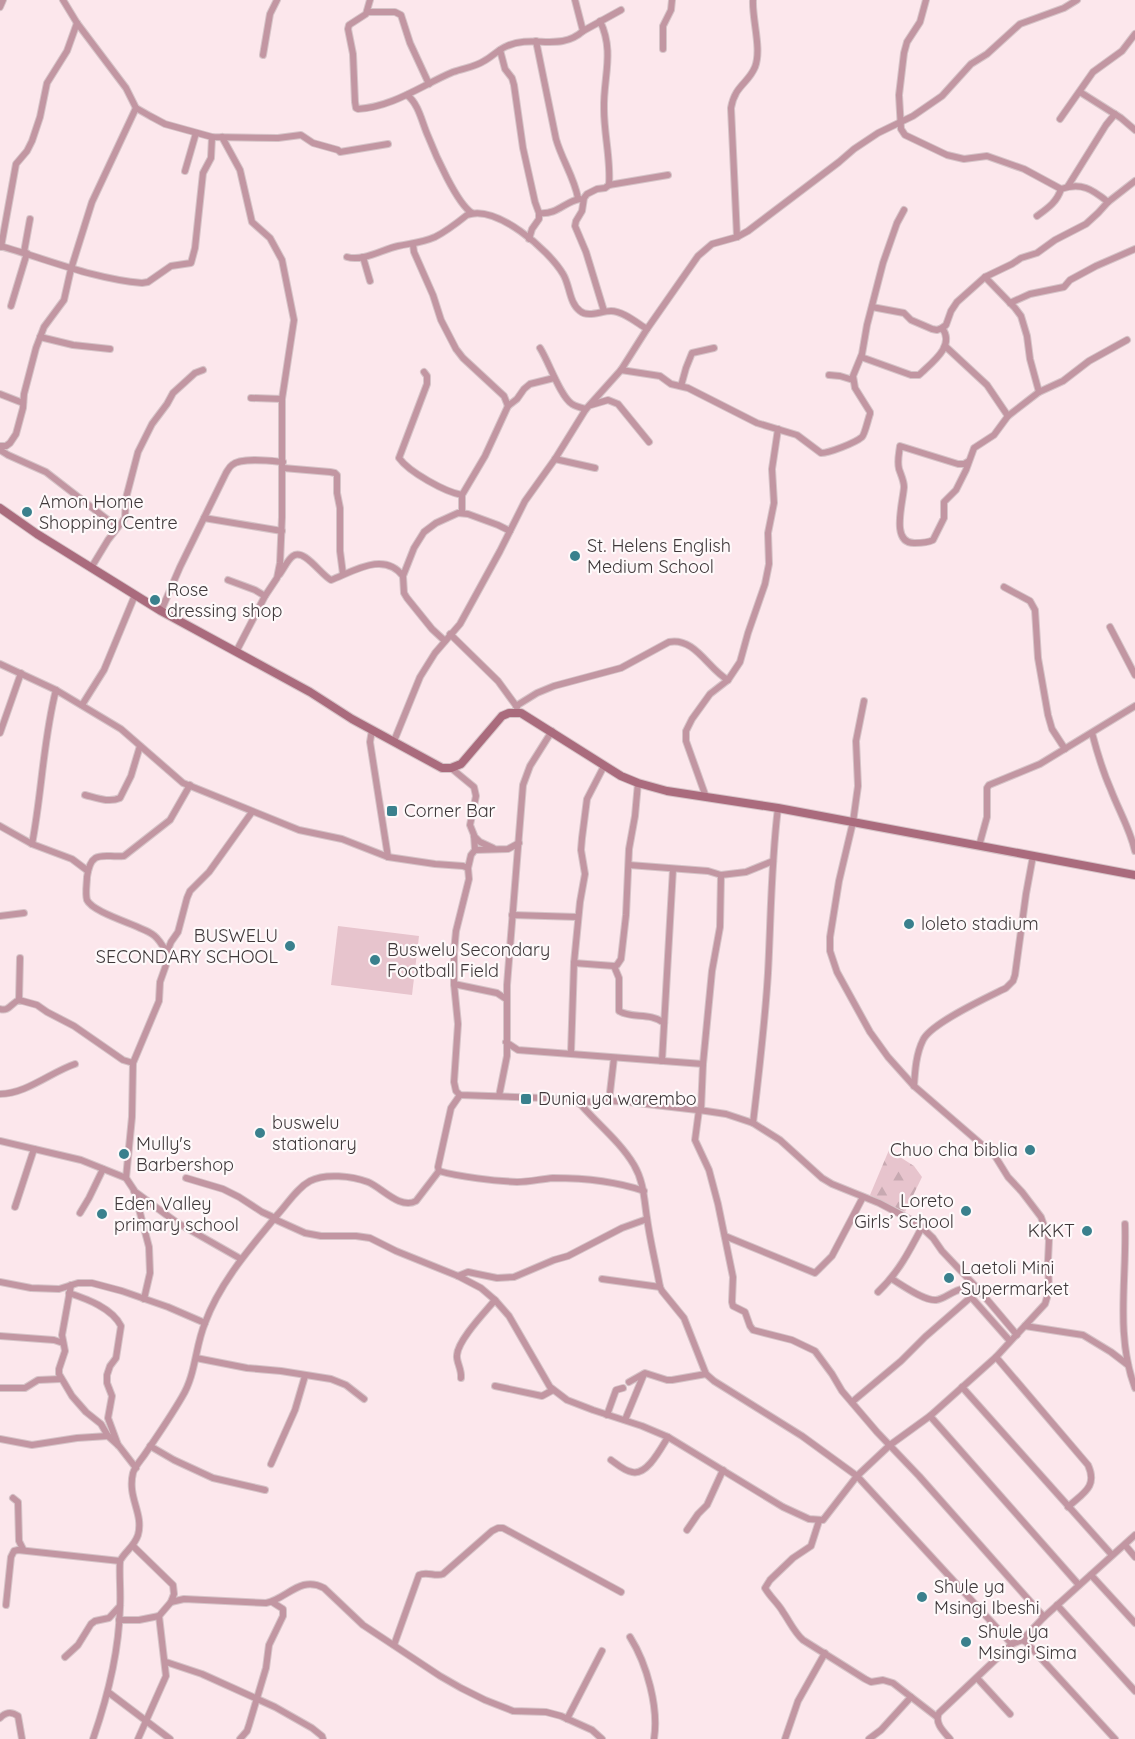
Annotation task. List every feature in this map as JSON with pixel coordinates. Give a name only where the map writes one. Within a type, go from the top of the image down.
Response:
[{"type":"main road","points":[[1,511],[161,611],[310,692],[372,730],[442,768],[451,768],[461,764],[502,716],[518,709],[621,776],[667,791],[778,808],[1135,875]]},
{"type":"street","points":[[0,7],[3,0]]},
{"type":"street","points":[[63,0],[77,23],[126,88],[136,108],[165,124],[212,137],[278,138],[301,135],[308,141],[340,152],[388,144]]},
{"type":"street","points":[[263,55],[270,14],[277,0]]},
{"type":"street","points":[[370,0],[367,12],[349,25],[348,29],[353,54],[356,108],[361,109],[407,95],[454,72],[483,62],[513,44],[536,41],[550,43],[573,39],[621,10]]},
{"type":"street","points":[[575,0],[583,31]]},
{"type":"street","points":[[663,49],[663,26],[672,0]]},
{"type":"street","points":[[737,237],[731,108],[737,91],[755,67],[757,49],[753,0]]},
{"type":"street","points":[[926,0],[920,22],[907,42],[904,53],[898,95],[902,129],[905,135],[941,153],[964,159],[987,156],[1024,169],[1060,189],[1074,185],[1089,189],[1108,202]]},
{"type":"street","points":[[394,741],[420,677],[435,653],[460,624],[525,501],[588,407],[621,370],[689,268],[705,249],[712,244],[737,237],[748,231],[854,149],[878,133],[901,123],[942,96],[971,64],[987,54],[1020,24],[1064,8],[1077,0]]},
{"type":"street","points":[[367,12],[395,12],[401,15],[410,43],[429,84]]},
{"type":"street","points":[[600,21],[609,57],[604,90],[609,185]]},
{"type":"street","points":[[77,23],[67,51],[47,83],[32,141],[16,164],[0,246],[71,269],[142,283],[148,282],[171,266],[190,263],[197,239],[203,173],[211,158],[212,137]]},
{"type":"street","points":[[1060,118],[1094,72],[1122,51],[1135,34]]},
{"type":"street","points":[[536,41],[556,139],[580,200],[582,211],[575,226],[586,252],[604,312]]},
{"type":"street","points":[[500,50],[514,85],[523,148],[539,213],[539,219],[529,239]]},
{"type":"street","points":[[1080,92],[1115,114],[1133,129],[1135,120]]},
{"type":"street","points":[[407,95],[414,102],[429,140],[464,206],[472,213],[506,221],[542,248],[563,273],[574,304],[583,314],[616,311],[647,329]]},
{"type":"street","points":[[0,448],[10,443],[16,434],[24,394],[40,337],[44,327],[64,300],[87,214],[136,108]]},
{"type":"street","points":[[1068,186],[1115,114]]},
{"type":"street","points":[[185,171],[196,134]]},
{"type":"street","points":[[222,137],[240,170],[251,219],[257,228],[270,238],[283,263],[294,320],[282,399],[282,531],[277,578]]},
{"type":"street","points":[[539,213],[560,209],[584,198],[591,191],[609,185],[668,175]]},
{"type":"street","points":[[872,307],[904,313],[911,320],[932,329],[942,328],[946,325],[957,303],[985,277],[1021,258],[1037,253],[1055,240],[1086,224],[1108,202],[1135,181]]},
{"type":"street","points":[[1038,216],[1052,205],[1060,189]]},
{"type":"street","points":[[621,370],[660,376],[671,384],[704,395],[746,418],[797,435],[820,453],[831,451],[862,437],[870,411],[855,388],[854,370],[861,357],[890,243],[904,210]]},
{"type":"street","points":[[347,257],[363,257],[438,235],[472,213]]},
{"type":"street","points":[[11,306],[26,253],[30,219]]},
{"type":"street","points":[[412,244],[441,320],[456,349],[504,396],[508,406]]},
{"type":"street","points":[[1010,303],[1030,294],[1064,286],[1070,280],[1096,266],[1135,249]]},
{"type":"street","points":[[363,257],[370,281]]},
{"type":"street","points":[[985,277],[1015,308],[1023,322],[1039,392]]},
{"type":"street","points":[[861,357],[919,375],[945,346],[946,335],[942,328]]},
{"type":"street","points":[[40,337],[69,344],[110,349]]},
{"type":"street","points":[[969,460],[964,464],[958,464],[900,446],[898,461],[904,485],[900,523],[901,535],[905,542],[924,543],[933,540],[942,525],[944,502],[956,490],[969,460],[974,448],[994,435],[1008,416],[1039,392],[1063,381],[1089,361],[1127,340]]},
{"type":"street","points":[[945,346],[987,385],[1008,416]]},
{"type":"street","points":[[540,348],[547,358],[554,378],[569,402],[576,406],[588,407],[608,400],[618,404],[649,442]]},
{"type":"street","points":[[681,386],[693,353],[714,348]]},
{"type":"street","points":[[91,568],[125,518],[126,498],[133,471],[138,452],[148,430],[173,393],[195,373],[203,370]]},
{"type":"street","points":[[424,372],[427,376],[427,384],[399,458],[404,465],[438,486],[462,495]]},
{"type":"street","points":[[829,375],[853,380]]},
{"type":"street","points":[[462,513],[462,495],[508,406],[518,399],[530,384],[554,378]]},
{"type":"street","points":[[0,394],[23,404]]},
{"type":"street","points":[[251,398],[282,399]]},
{"type":"street","points":[[706,797],[686,741],[686,731],[710,694],[728,680],[740,662],[768,573],[768,532],[774,503],[772,469],[778,429]]},
{"type":"street","points":[[0,448],[8,455],[46,472],[117,527]]},
{"type":"street","points":[[555,459],[595,468]]},
{"type":"street","points":[[161,611],[180,567],[232,464],[251,461],[335,473],[340,508],[340,551],[344,574]]},
{"type":"street","points":[[445,641],[432,629],[404,593],[403,576],[414,548],[424,532],[436,523],[462,513],[510,531]]},
{"type":"street","points":[[204,518],[282,531]]},
{"type":"street","points":[[236,652],[265,596],[291,557],[296,554],[306,557],[331,580],[364,567],[386,563],[403,576]]},
{"type":"street","points":[[228,580],[265,596]]},
{"type":"street","points":[[1004,587],[1030,601],[1035,610],[1038,658],[1048,715],[1052,729],[1065,750]]},
{"type":"street","points":[[82,705],[104,670],[135,595]]},
{"type":"street","points":[[1110,627],[1135,675]]},
{"type":"street","points":[[450,634],[498,681],[518,709],[537,693],[554,686],[615,670],[675,640],[686,644],[728,680]]},
{"type":"street","points":[[0,664],[56,690],[121,729],[183,783],[299,830],[342,839],[388,857],[468,868]]},
{"type":"street","points":[[0,733],[21,673]]},
{"type":"street","points":[[32,844],[43,760],[56,690]]},
{"type":"street","points":[[186,1178],[223,1190],[305,1233],[370,1238],[481,1288],[495,1300],[514,1323],[553,1390],[573,1403],[668,1437],[791,1512],[809,1520],[819,1521],[827,1516],[857,1476],[890,1445],[930,1416],[1017,1335],[1045,1304],[1049,1291],[1047,1262],[1049,1240],[1041,1217],[1008,1177],[995,1156],[914,1086],[888,1057],[870,1032],[837,972],[830,951],[832,921],[853,822],[858,786],[856,741],[864,701]]},
{"type":"street","points":[[979,846],[987,817],[987,788],[989,785],[1028,770],[1065,750],[1135,706]]},
{"type":"street","points":[[372,730],[370,742],[388,857]]},
{"type":"street","points":[[499,1096],[507,1056],[506,999],[524,785],[527,773],[552,731]]},
{"type":"street","points":[[1092,733],[1101,764],[1135,851]]},
{"type":"street","points":[[86,795],[107,801],[120,798],[131,776],[140,746]]},
{"type":"street","points":[[571,1053],[574,963],[585,874],[581,850],[587,799],[604,766]]},
{"type":"street","points":[[451,768],[474,786],[476,796],[470,825],[474,835],[475,850],[471,855],[468,868],[467,888],[456,931],[454,952],[458,1024],[453,1082],[456,1091],[460,1095],[609,1101],[700,1110],[726,1114],[753,1123],[780,1140],[822,1178],[908,1217],[922,1227],[1017,1335]]},
{"type":"street","points":[[574,963],[614,966],[621,959],[629,849],[638,783]]},
{"type":"street","points":[[167,952],[153,934],[111,916],[91,904],[86,896],[88,871],[91,862],[96,857],[124,856],[152,832],[164,826],[190,785]]},
{"type":"street","points":[[753,1123],[768,972],[778,808]]},
{"type":"street","points":[[126,1178],[132,1117],[133,1063],[159,1001],[160,982],[166,965],[167,952],[178,932],[190,891],[217,863],[252,812]]},
{"type":"street","points":[[1,828],[32,844],[72,860],[88,871]]},
{"type":"street","points":[[474,835],[480,842],[494,849]]},
{"type":"street","points":[[475,850],[508,849],[519,843]]},
{"type":"street","points":[[508,849],[517,859]]},
{"type":"street","points":[[914,1086],[918,1051],[927,1033],[1006,988],[1013,981],[1033,856]]},
{"type":"street","points":[[629,865],[708,871],[721,875],[746,872],[773,861]]},
{"type":"street","points":[[662,1061],[673,868]]},
{"type":"street","points":[[721,875],[720,927],[712,971],[702,1064],[700,1110],[695,1140],[709,1170],[725,1236],[733,1277],[732,1302],[734,1306],[745,1312],[753,1330],[792,1340],[815,1350],[842,1391],[984,1547],[1044,1617]]},
{"type":"street","points":[[0,916],[24,913]]},
{"type":"street","points":[[512,915],[578,917]]},
{"type":"street","points":[[0,1009],[5,1011],[19,1000],[20,958]]},
{"type":"street","points":[[614,966],[619,978],[619,1011],[623,1014],[652,1016],[664,1023]]},
{"type":"street","points":[[454,984],[497,993],[506,999]]},
{"type":"street","points":[[19,1000],[37,1005],[74,1026],[120,1058],[133,1063]]},
{"type":"street","points":[[506,1042],[518,1050],[702,1064]]},
{"type":"street","points":[[507,1056],[518,1050]]},
{"type":"street","points":[[609,1101],[614,1058]]},
{"type":"street","points":[[0,1094],[10,1093],[75,1064]]},
{"type":"street","points":[[93,1739],[114,1666],[121,1605],[120,1561],[133,1546],[140,1527],[132,1494],[136,1468],[183,1396],[190,1379],[204,1323],[222,1291],[241,1259],[298,1190],[311,1180],[334,1177],[359,1180],[404,1202],[416,1201],[439,1171],[451,1108],[460,1095]]},
{"type":"street","points":[[577,1101],[633,1163],[639,1175],[644,1191],[646,1219],[660,1287],[684,1318],[706,1374],[802,1436],[857,1476],[1012,1644]]},
{"type":"street","points":[[0,1141],[81,1160],[126,1178],[134,1190],[149,1247],[150,1273],[144,1299]]},
{"type":"street","points":[[15,1208],[34,1149]]},
{"type":"street","points":[[80,1213],[103,1169]]},
{"type":"street","points":[[439,1171],[504,1181],[552,1178],[607,1181],[644,1191]]},
{"type":"street","points":[[134,1190],[176,1222],[241,1259]]},
{"type":"street","points":[[725,1236],[815,1273],[832,1256],[863,1197]]},
{"type":"street","points":[[458,1276],[468,1272],[503,1278],[514,1277],[568,1256],[622,1228],[646,1219]]},
{"type":"street","points":[[1125,1224],[1124,1339],[1135,1388]]},
{"type":"street","points":[[878,1292],[892,1279],[922,1227]]},
{"type":"street","points":[[602,1279],[660,1287]]},
{"type":"street","points":[[892,1279],[920,1296],[933,1300],[961,1288],[1010,1341]]},
{"type":"street","points":[[0,1282],[23,1287],[59,1289],[78,1283],[92,1283],[175,1309],[204,1323]]},
{"type":"street","points":[[71,1285],[62,1335],[65,1351],[59,1369],[61,1378],[72,1396],[101,1424],[108,1436],[136,1468]]},
{"type":"street","points":[[852,1402],[979,1290]]},
{"type":"street","points":[[69,1293],[97,1305],[120,1322],[116,1358],[107,1375],[107,1383],[112,1396],[108,1418],[119,1446]]},
{"type":"street","points":[[461,1378],[462,1371],[456,1355],[458,1350],[472,1327],[495,1300]]},
{"type":"street","points":[[1025,1326],[1083,1335],[1129,1365]]},
{"type":"street","points":[[54,1340],[62,1335]]},
{"type":"street","points":[[0,1336],[54,1340],[63,1343]]},
{"type":"street","points":[[996,1356],[1088,1465],[1093,1478],[1091,1485],[1068,1507]]},
{"type":"street","points":[[196,1358],[216,1363],[331,1379],[346,1385],[364,1399]]},
{"type":"street","points":[[629,1382],[645,1374],[667,1380],[706,1374]]},
{"type":"street","points":[[625,1420],[645,1374]]},
{"type":"street","points":[[272,1464],[292,1418],[305,1376]]},
{"type":"street","points":[[0,1388],[25,1388],[38,1380],[61,1378]]},
{"type":"street","points":[[495,1386],[542,1396],[553,1390]]},
{"type":"street","points":[[962,1387],[1112,1555]]},
{"type":"street","points":[[607,1415],[616,1390],[623,1388]]},
{"type":"street","points":[[930,1416],[1079,1585]]},
{"type":"street","points":[[0,1439],[32,1445],[108,1436]]},
{"type":"street","points":[[610,1460],[636,1473],[651,1463],[668,1437]]},
{"type":"street","points":[[150,1446],[213,1478],[265,1490]]},
{"type":"street","points":[[687,1530],[707,1505],[723,1470]]},
{"type":"street","points":[[13,1498],[18,1502],[19,1541],[23,1549]]},
{"type":"street","points":[[819,1521],[811,1546],[793,1558],[770,1580],[765,1588],[782,1609],[795,1633],[812,1646],[871,1682],[888,1681],[937,1717]]},
{"type":"street","points":[[394,1645],[419,1575],[424,1573],[439,1576],[443,1574],[477,1543],[498,1528],[503,1528],[621,1592]]},
{"type":"street","points":[[947,1738],[938,1724],[937,1717],[942,1709],[1012,1644],[1022,1640],[1044,1617],[1135,1535]]},
{"type":"street","points":[[1125,1545],[1135,1557]]},
{"type":"street","points":[[120,1620],[139,1620],[159,1616],[171,1602],[174,1594],[173,1585],[133,1546]]},
{"type":"street","points":[[6,1605],[11,1557],[14,1551],[23,1549],[120,1561]]},
{"type":"street","points":[[1091,1575],[1135,1623]]},
{"type":"street","points":[[171,1602],[184,1599],[266,1603],[298,1587],[317,1584],[363,1625],[440,1676],[485,1700],[513,1711],[546,1712],[592,1730],[602,1739]]},
{"type":"street","points":[[240,1739],[247,1731],[267,1668],[269,1645],[284,1612],[280,1606],[272,1602]]},
{"type":"street","points":[[66,1657],[78,1645],[91,1624],[109,1617],[121,1605]]},
{"type":"street","points":[[1058,1605],[1135,1691]]},
{"type":"street","points":[[138,1739],[166,1676],[159,1616]]},
{"type":"street","points":[[630,1637],[640,1657],[651,1695],[656,1721],[654,1739]]},
{"type":"street","points":[[1022,1640],[1115,1739]]},
{"type":"street","points":[[567,1719],[602,1650]]},
{"type":"street","points":[[785,1739],[798,1701],[825,1653]]},
{"type":"street","points":[[166,1662],[211,1678],[275,1707],[312,1728],[323,1739]]},
{"type":"street","points":[[977,1678],[1010,1714]]},
{"type":"street","points":[[108,1692],[170,1739]]},
{"type":"street","points":[[869,1739],[881,1730],[911,1697]]},
{"type":"street","points":[[0,1718],[12,1712],[18,1716],[22,1739]]},
{"type":"green space","name":"Buswelu Secondary Football Field","points":[[338,926],[419,936],[412,995],[331,985]]},
{"type":"green space","points":[[889,1150],[914,1166],[922,1177],[905,1212],[870,1195]]},
{"type":"place","name":"Amon Home Shopping Centre","points":[[27,512]]},
{"type":"place","name":"St. Helens English Medium School","points":[[575,556]]},
{"type":"place","name":"Rose dressing shop","points":[[155,600]]},
{"type":"place","name":"Corner Bar","points":[[392,811]]},
{"type":"place","name":"loleto stadium","points":[[909,924]]},
{"type":"place","name":"BUSWELU SECONDARY SCHOOL","points":[[290,946]]},
{"type":"place","name":"Buswelu Secondary Football Field","points":[[375,960]]},
{"type":"place","name":"Dunia ya warembo","points":[[526,1099]]},
{"type":"place","name":"buswelu stationary","points":[[260,1133]]},
{"type":"place","name":"Chuo cha biblia","points":[[1030,1150]]},
{"type":"place","name":"Mully's Barbershop","points":[[124,1154]]},
{"type":"place","name":"Loreto Girls’ School","points":[[966,1211]]},
{"type":"place","name":"Eden Valley primary school","points":[[102,1214]]},
{"type":"place","name":"KKKT","points":[[1087,1231]]},
{"type":"place","name":"Laetoli Mini Supermarket","points":[[949,1278]]},
{"type":"place","name":"Shule ya Msingi Ibeshi","points":[[922,1597]]},
{"type":"place","name":"Shule ya Msingi Sima","points":[[966,1642]]}]
